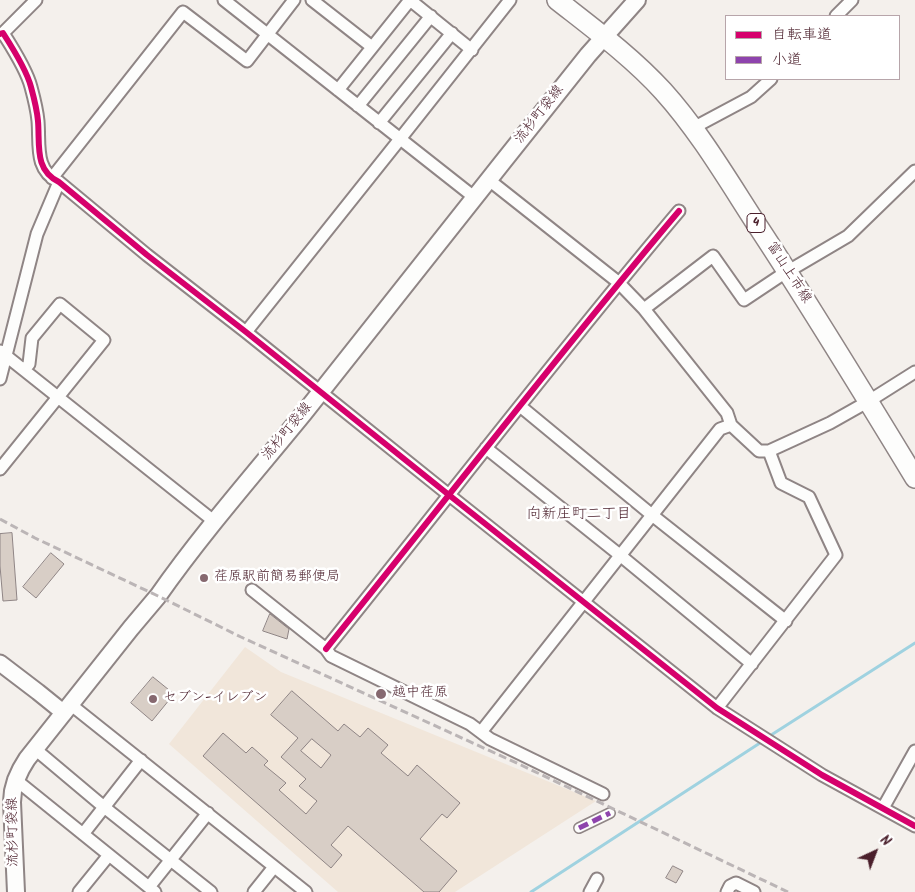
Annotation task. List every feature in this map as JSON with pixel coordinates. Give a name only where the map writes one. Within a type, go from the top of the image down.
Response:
[{"type":"main road","name":"富山上市線","points":[[557,0],[623,52],[664,92],[693,128],[788,272],[915,478]]},
{"type":"main road","name":"流杉町袋線","points":[[16,892],[12,802],[16,780],[21,769],[67,708],[588,54],[637,0]]},
{"type":"street","points":[[36,0],[2,33],[31,86],[38,120],[40,158],[47,174],[717,708],[822,775],[915,826]]},
{"type":"street","points":[[224,0],[474,198]]},
{"type":"street","points":[[0,379],[3,354],[36,234],[56,180],[183,12],[247,61],[294,0]]},
{"type":"street","points":[[312,0],[372,47]]},
{"type":"street","points":[[338,90],[410,0],[472,50]]},
{"type":"street","points":[[246,332],[510,0]]},
{"type":"street","points":[[837,15],[852,0]]},
{"type":"street","points":[[358,106],[431,16]]},
{"type":"street","points":[[379,123],[452,33]]},
{"type":"street","points":[[693,128],[750,96],[770,80]]},
{"type":"street","points":[[644,309],[713,256],[744,300],[848,236],[915,171]]},
{"type":"street","points":[[489,180],[618,282],[644,309],[727,413],[731,425],[759,451],[769,451],[830,423],[915,372]]},
{"type":"street","points":[[326,648],[618,282],[679,211]]},
{"type":"street","points":[[0,469],[104,340],[60,304],[32,338],[29,364],[24,370]]},
{"type":"street","points":[[3,354],[215,522]]},
{"type":"street","points":[[520,406],[652,515],[786,621]]},
{"type":"street","points":[[481,732],[720,428],[731,425]]},
{"type":"street","points":[[486,448],[752,664]]},
{"type":"street","points":[[717,708],[836,555],[809,497],[781,483],[769,451]]},
{"type":"street","points":[[252,590],[326,648],[331,656],[470,724],[490,739],[604,794]]},
{"type":"street","points":[[0,664],[38,692],[67,708],[141,760],[306,892]]},
{"type":"street","points":[[35,749],[212,892]]},
{"type":"street","points":[[883,808],[915,751]]},
{"type":"street","points":[[83,834],[141,760]]},
{"type":"street","points":[[16,780],[152,890],[171,860],[208,813]]},
{"type":"street","points":[[579,828],[610,813]]},
{"type":"street","points":[[79,892],[108,855]]},
{"type":"street","points":[[254,892],[274,867]]},
{"type":"street","points":[[590,892],[597,879]]},
{"type":"street","points":[[727,892],[730,886],[736,883],[754,892]]},
{"type":"shaded area","points":[[245,647],[281,672],[596,801],[455,892],[338,892],[169,744]]},
{"type":"building","points":[[12,533],[17,600],[3,601],[0,534]]},
{"type":"building","points":[[51,553],[64,564],[36,598],[23,587]]},
{"type":"building","points":[[270,614],[289,629],[287,639],[263,631]]},
{"type":"building","name":"セブン-イレブン","points":[[153,677],[174,694],[152,721],[131,703]]},
{"type":"building","points":[[292,691],[338,731],[344,724],[360,737],[368,728],[388,745],[381,753],[408,776],[417,765],[460,803],[447,818],[442,814],[420,839],[457,871],[439,892],[424,892],[348,826],[331,845],[342,855],[331,868],[203,756],[223,733],[246,753],[252,747],[268,761],[264,765],[286,783],[279,790],[306,814],[317,801],[299,786],[306,779],[281,757],[298,738],[271,715]],"holes":[[[312,739],[331,755],[321,768],[301,751]]]},
{"type":"building","points":[[673,866],[683,871],[676,883],[666,878]]},
{"type":"waterway","points":[[768,737],[915,643]]},
{"type":"waterway","points":[[531,892],[763,741]]},
{"type":"railway","points":[[0,519],[35,538],[241,637],[521,765],[788,892]]},
{"type":"marked path","points":[[579,828],[610,813]]},
{"type":"cycle path","points":[[0,34],[3,33],[7,39],[29,81],[38,117],[40,156],[45,171],[51,177],[717,708],[822,775],[915,826]]},
{"type":"cycle path","points":[[326,649],[545,374],[679,211]]},
{"type":"place","name":"荏原駅前簡易郵便局","points":[[204,578]]},
{"type":"place","name":"越中荏原","points":[[381,694]]},
{"type":"place","name":"セブン-イレブン","points":[[153,699]]},
{"type":"district","name":"向新庄町二丁目","points":[[579,515]]}]
